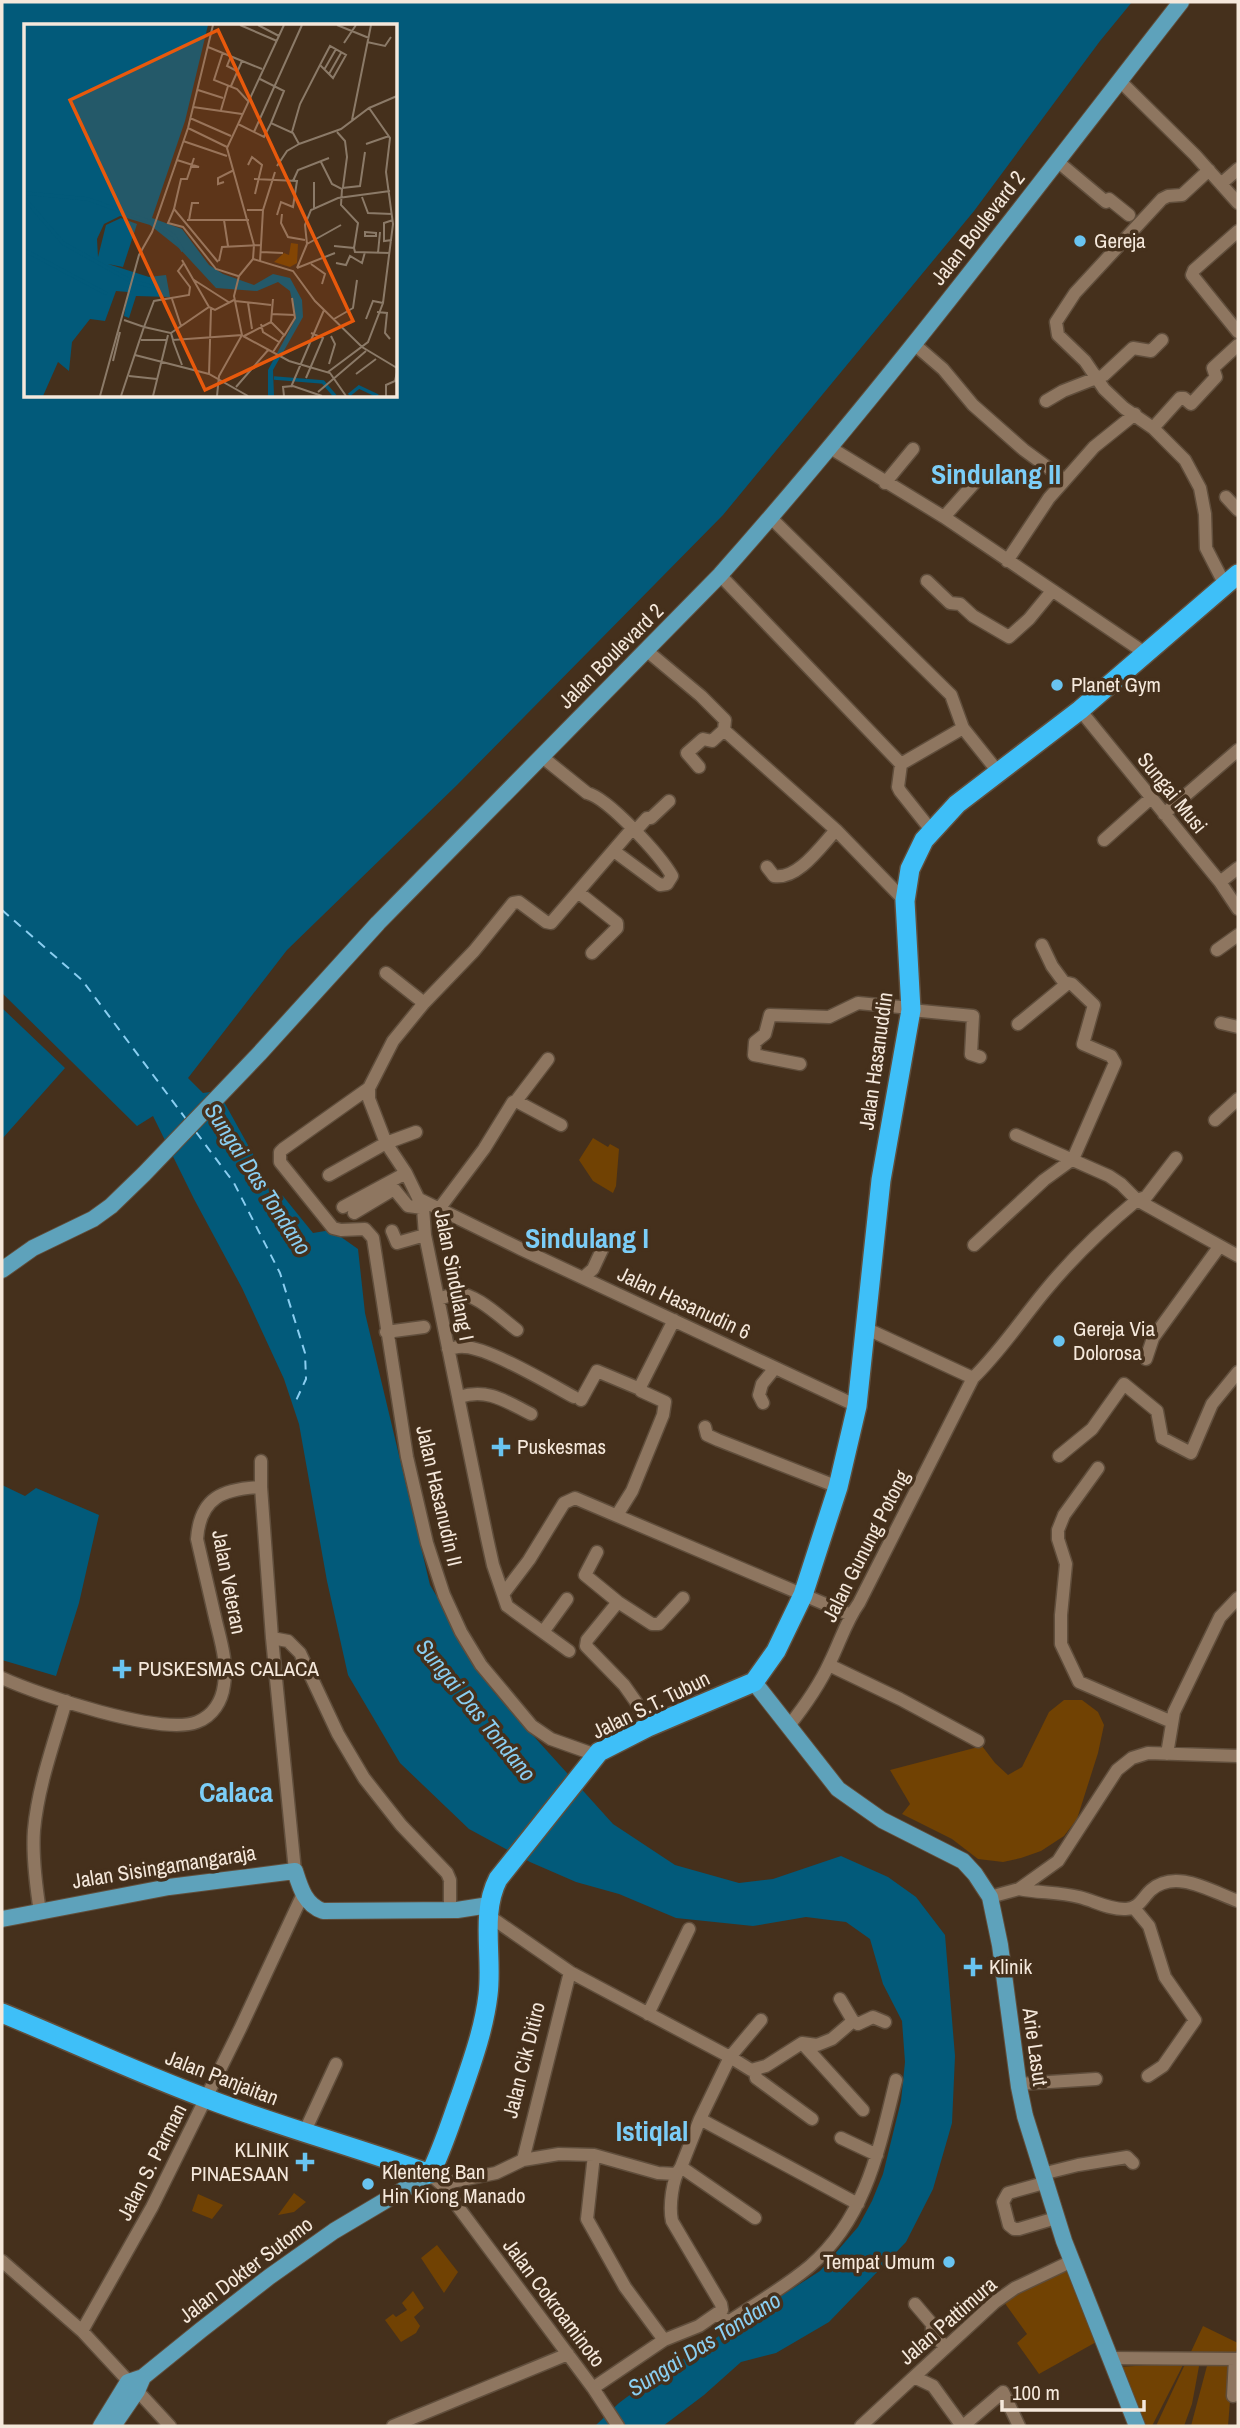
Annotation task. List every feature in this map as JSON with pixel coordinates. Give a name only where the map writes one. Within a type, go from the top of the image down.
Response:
[{"type":"highway","name":"Jalan Hasanuddin","points":[[754,1682],[776,1651],[803,1595],[838,1487],[856,1406],[881,1180],[911,1009],[905,931],[909,869],[931,830],[957,804],[1080,709],[1232,580]]},
{"type":"highway","name":"Jalan S.T. Tubun","points":[[492,1898],[591,1762],[648,1727],[754,1682]]},
{"type":"highway","points":[[435,2179],[446,2137],[484,2024],[490,1971],[492,1898]]},
{"type":"highway","name":"Jalan Panjaitan","points":[[2,2013],[206,2098],[304,2133],[364,2150],[435,2179]]},
{"type":"main road","name":"Jalan Boulevard 2","points":[[2,1270],[33,1248],[73,1230],[111,1206],[202,1115],[378,923],[720,575],[771,518],[914,344],[1181,2]]},
{"type":"main road","name":"Arie Lasut","points":[[754,1682],[838,1789],[882,1820],[963,1861],[990,1897],[1000,1945],[1018,2084],[1025,2116],[1056,2218],[1137,2426]]},
{"type":"main road","points":[[295,1871],[307,1900],[452,1907],[492,1898]]},
{"type":"main road","name":"Jalan Sisingamangaraja","points":[[2,1919],[183,1885],[295,1871]]},
{"type":"main road","name":"Jalan Dokter Sutomo","points":[[113,2426],[136,2383],[269,2277],[334,2231],[435,2179]]},
{"type":"main road","points":[[100,2426],[136,2383]]},
{"type":"street","points":[[1119,80],[1222,183],[1238,203]]},
{"type":"street","points":[[1057,160],[1106,202],[1109,199],[1129,215]]},
{"type":"street","points":[[1222,183],[1238,169]]},
{"type":"street","points":[[1209,170],[1182,195],[1162,199],[1075,293],[1056,325],[1058,335],[1086,361],[1096,378],[1116,401],[1153,428],[1185,460],[1198,482],[1205,514],[1206,548],[1232,580]]},
{"type":"street","points":[[1238,232],[1194,270],[1192,275],[1238,331]]},
{"type":"street","points":[[1046,401],[1063,391],[1104,375],[1133,348],[1151,351],[1162,340]]},
{"type":"street","points":[[914,344],[943,369],[973,405],[1024,450],[1065,480]]},
{"type":"street","points":[[1153,428],[1180,398],[1191,404],[1216,377],[1213,368],[1238,345]]},
{"type":"street","points":[[1007,561],[1049,498],[1094,447],[1135,414]]},
{"type":"street","points":[[829,447],[944,517],[1145,653]]},
{"type":"street","points":[[885,483],[913,449]]},
{"type":"street","points":[[944,517],[977,480]]},
{"type":"street","points":[[1226,497],[1238,510]]},
{"type":"street","points":[[771,518],[951,695],[963,728],[999,773]]},
{"type":"street","points":[[720,575],[901,764]]},
{"type":"street","points":[[927,581],[950,603],[960,604],[973,616],[1009,637],[1029,619],[1052,591]]},
{"type":"street","points":[[646,650],[725,719],[724,730],[712,741],[703,739],[688,752],[687,755],[699,767]]},
{"type":"street","name":"Sungai Musi","points":[[1080,709],[1220,882],[1238,909]]},
{"type":"street","points":[[901,764],[963,728]]},
{"type":"street","points":[[724,730],[836,830],[905,901]]},
{"type":"street","points":[[1164,814],[1238,750]]},
{"type":"street","points":[[541,756],[631,827],[672,876],[667,884],[657,884],[614,852]]},
{"type":"street","points":[[901,764],[898,787],[931,830]]},
{"type":"street","points":[[1104,839],[1152,798]]},
{"type":"street","points":[[631,827],[637,829],[669,801]]},
{"type":"street","points":[[369,1088],[393,1041],[514,902],[523,904],[551,923],[614,852],[631,827]]},
{"type":"street","points":[[767,867],[774,876],[788,876],[836,830]]},
{"type":"street","points":[[1220,882],[1238,868]]},
{"type":"street","points":[[578,892],[617,923],[617,928],[593,953]]},
{"type":"street","points":[[1217,950],[1238,935]]},
{"type":"street","points":[[1042,946],[1066,985]]},
{"type":"street","points":[[386,973],[424,1003]]},
{"type":"street","points":[[974,1245],[1044,1180],[1073,1159],[1115,1063],[1111,1056],[1083,1044],[1094,1003],[1072,984],[1066,985],[1018,1024]]},
{"type":"street","points":[[800,1064],[754,1055],[755,1042],[765,1034],[770,1015],[829,1017],[858,1003],[973,1016],[971,1054],[981,1057]]},
{"type":"street","points":[[1221,1023],[1238,1027]]},
{"type":"street","points":[[439,1209],[484,1149],[507,1109],[548,1059]]},
{"type":"street","name":"Jalan Sindulang I","points":[[369,1088],[373,1112],[386,1143],[406,1173],[421,1204],[425,1235],[490,1551],[503,1593]]},
{"type":"street","name":"Jalan Hasanudin II","points":[[369,1088],[313,1125],[280,1153],[280,1162],[323,1216],[339,1230],[361,1228],[370,1234],[407,1457],[427,1543],[444,1595],[461,1632],[481,1665],[532,1726],[591,1762]]},
{"type":"street","points":[[1215,1120],[1238,1099]]},
{"type":"street","points":[[516,1101],[561,1125]]},
{"type":"street","points":[[329,1174],[386,1143],[416,1132]]},
{"type":"street","points":[[1016,1135],[1073,1159],[1121,1184],[1138,1200],[1238,1256]]},
{"type":"street","name":"Jalan Gunung Potong","points":[[788,1727],[808,1702],[829,1665],[851,1615],[973,1378],[989,1363],[1082,1248],[1138,1200],[1146,1197],[1176,1158]]},
{"type":"street","name":"Jalan Hasanudin 6","points":[[406,1173],[348,1210],[394,1189],[408,1206],[421,1204],[439,1209],[856,1406]]},
{"type":"street","points":[[392,1231],[397,1243],[425,1235]]},
{"type":"street","points":[[584,1277],[593,1269],[607,1239]]},
{"type":"street","points":[[1146,1359],[1153,1338],[1219,1247]]},
{"type":"street","points":[[438,1299],[455,1294],[470,1296],[517,1330]]},
{"type":"street","points":[[640,1389],[674,1320]]},
{"type":"street","points":[[386,1332],[424,1327]]},
{"type":"street","points":[[865,1328],[973,1378]]},
{"type":"street","points":[[448,1349],[463,1346],[476,1349],[578,1398],[597,1371],[666,1403],[654,1440],[632,1491],[617,1515]]},
{"type":"street","points":[[763,1403],[759,1395],[762,1384],[775,1368]]},
{"type":"street","points":[[1059,1456],[1092,1429],[1124,1384],[1157,1411],[1162,1438],[1191,1453],[1212,1404],[1238,1372]]},
{"type":"street","points":[[459,1397],[481,1393],[491,1395],[531,1414]]},
{"type":"street","points":[[705,1427],[705,1433],[718,1440],[838,1487]]},
{"type":"street","points":[[261,1466],[272,1638],[295,1871]]},
{"type":"street","points":[[1098,1468],[1064,1515],[1058,1530],[1066,1564],[1061,1615],[1062,1644],[1079,1682],[1172,1722]]},
{"type":"street","name":"Jalan Veteran","points":[[2,1678],[66,1701],[137,1720],[169,1724],[195,1723],[208,1716],[219,1702],[224,1686],[225,1660],[197,1539],[198,1524],[205,1509],[224,1492],[261,1487]]},
{"type":"street","points":[[569,1651],[508,1606],[503,1593],[529,1560],[566,1501],[575,1498],[851,1615]]},
{"type":"street","points":[[597,1552],[585,1575],[618,1602],[656,1625],[683,1598]]},
{"type":"street","points":[[1167,1754],[1174,1712],[1220,1617],[1238,1598]]},
{"type":"street","points":[[543,1632],[567,1599]]},
{"type":"street","points":[[618,1602],[587,1640],[586,1646],[624,1685],[648,1727]]},
{"type":"street","points":[[272,1638],[288,1641],[300,1653],[338,1734],[364,1778],[401,1825],[447,1873],[452,1907]]},
{"type":"street","points":[[829,1665],[978,1741]]},
{"type":"street","points":[[40,1912],[34,1832],[42,1788],[66,1701]]},
{"type":"street","points":[[990,1897],[1019,1889],[1058,1861],[1117,1770],[1125,1762],[1140,1754],[1238,1756]]},
{"type":"street","points":[[1019,1889],[1077,1896],[1117,1909],[1134,1908],[1149,1892],[1167,1881],[1198,1885],[1238,1900]]},
{"type":"street","points":[[492,1898],[570,1972],[755,2071]]},
{"type":"street","name":"Jalan S. Parman","points":[[82,2331],[152,2207],[307,1900]]},
{"type":"street","points":[[1134,1908],[1149,1926],[1165,1977],[1195,2020],[1163,2066],[1148,2076]]},
{"type":"street","points":[[648,2014],[689,1928]]},
{"type":"street","name":"Jalan Cik Ditiro","points":[[523,2160],[570,1972]]},
{"type":"street","points":[[840,1998],[853,2021],[858,2024],[873,2017],[885,2022]]},
{"type":"street","points":[[593,2388],[663,2340],[699,2326],[722,2310],[671,2218],[679,2170],[700,2119],[730,2057],[761,2020]]},
{"type":"street","points":[[755,2071],[802,2043],[817,2045],[832,2039],[853,2021]]},
{"type":"street","points":[[802,2043],[863,2110]]},
{"type":"street","points":[[304,2133],[336,2064]]},
{"type":"street","points":[[755,2071],[756,2078],[812,2119]]},
{"type":"street","points":[[1018,2084],[1096,2079]]},
{"type":"street","points":[[718,2314],[730,2321],[785,2286],[825,2252],[846,2226],[858,2204],[877,2155],[895,2080]]},
{"type":"street","points":[[700,2119],[858,2204]]},
{"type":"street","points":[[841,2138],[877,2155]]},
{"type":"street","points":[[435,2179],[496,2173],[523,2160],[558,2154],[594,2155],[658,2173],[679,2170],[755,2218]]},
{"type":"street","points":[[594,2155],[587,2219],[625,2287],[663,2340]]},
{"type":"street","points":[[1056,2218],[1014,2229],[1009,2225],[1003,2202],[1008,2193],[1078,2165],[1128,2157],[1133,2163]]},
{"type":"street","name":"Jalan Cokroaminoto","points":[[435,2179],[568,2354],[618,2426]]},
{"type":"street","name":"Jalan Pattimura","points":[[861,2426],[972,2322],[1015,2288],[1072,2261]]},
{"type":"street","points":[[2,2262],[82,2331],[136,2383],[170,2426]]},
{"type":"street","points":[[915,2304],[932,2324],[932,2334],[946,2347]]},
{"type":"street","points":[[393,2426],[568,2354]]},
{"type":"street","points":[[1111,2358],[1236,2359],[1233,2396]]},
{"type":"street","points":[[914,2377],[933,2386],[963,2426],[1003,2392],[1019,2426]]},
{"type":"shaded area","points":[[593,1138],[608,1147],[610,1144],[619,1149],[613,1193],[593,1181],[579,1160]]},
{"type":"shaded area","points":[[1064,1700],[1082,1700],[1098,1712],[1104,1725],[1077,1819],[1064,1836],[1041,1851],[1021,1858],[1003,1862],[978,1859],[952,1839],[902,1814],[910,1804],[890,1770],[982,1746],[1008,1775],[1022,1767],[1049,1712]]},
{"type":"shaded area","points":[[294,2193],[306,2202],[294,2212],[278,2215]]},
{"type":"shaded area","points":[[198,2194],[223,2205],[212,2219],[192,2211]]},
{"type":"shaded area","points":[[437,2245],[458,2272],[444,2293],[421,2258]]},
{"type":"shaded area","points":[[1071,2264],[1098,2341],[1039,2374],[1017,2343],[1027,2334],[1004,2302]]},
{"type":"shaded area","points":[[413,2291],[424,2308],[414,2317],[420,2326],[416,2333],[401,2342],[385,2320],[393,2314],[396,2317],[407,2310],[402,2303]]},
{"type":"shaded area","points":[[1203,2326],[1238,2343],[1235,2356],[1189,2356]]},
{"type":"shaded area","points":[[1200,2361],[1192,2404],[1184,2426],[1156,2426],[1186,2362]]},
{"type":"shaded area","points":[[1208,2362],[1233,2363],[1228,2426],[1191,2426]]},
{"type":"shaded area","points":[[1184,2363],[1152,2426],[1140,2426],[1119,2367]]},
{"type":"water","name":"Sungai Das Tondano","points":[[2,2],[1132,2],[974,211],[723,515],[457,785],[287,950],[188,1078],[203,1093],[218,1091],[254,1156],[266,1187],[283,1196],[313,1233],[331,1230],[358,1249],[365,1313],[430,1585],[493,1691],[613,1824],[675,1865],[739,1883],[773,1879],[841,1856],[888,1877],[916,1897],[945,1935],[955,2056],[952,2123],[933,2189],[906,2242],[829,2322],[776,2353],[741,2362],[663,2426],[595,2426],[643,2385],[820,2271],[858,2227],[872,2201],[883,2174],[901,2101],[905,2062],[902,2021],[883,1984],[870,1939],[846,1922],[806,1917],[753,1926],[676,1918],[619,1894],[576,1882],[530,1862],[469,1829],[400,1763],[348,1675],[327,1581],[299,1424],[284,1379],[242,1288],[153,1116],[137,1126],[2,993]]},
{"type":"water","points":[[2,1008],[65,1068],[2,1139]]},
{"type":"water","points":[[2,1485],[25,1496],[36,1488],[99,1515],[79,1603],[56,1676],[2,1660]]},
{"type":"ferry route","points":[[2,910],[82,980],[186,1119]]},
{"type":"ferry route","points":[[196,1132],[234,1183],[280,1273],[305,1353],[306,1379],[294,1405]]},
{"type":"place","name":"Gereja","points":[[1080,241]]},
{"type":"place","name":"Planet Gym","points":[[1057,685]]},
{"type":"place","name":"Gereja Via Dolorosa","points":[[1059,1341]]},
{"type":"place","name":"Puskesmas","points":[[501,1447]]},
{"type":"place","name":"PUSKESMAS CALACA","points":[[122,1669]]},
{"type":"place","name":"Klinik","points":[[973,1967]]},
{"type":"place","name":"KLINIK PINAESAAN","points":[[305,2162]]},
{"type":"place","name":"Klenteng Ban Hin Kiong Manado","points":[[368,2184]]},
{"type":"place","name":"Tempat Umum","points":[[949,2262]]},
{"type":"district","name":"Sindulang II","points":[[996,474]]},
{"type":"district","name":"Sindulang I","points":[[587,1238]]},
{"type":"district","name":"Calaca","points":[[236,1792]]},
{"type":"district","name":"Istiqlal","points":[[652,2131]]}]
